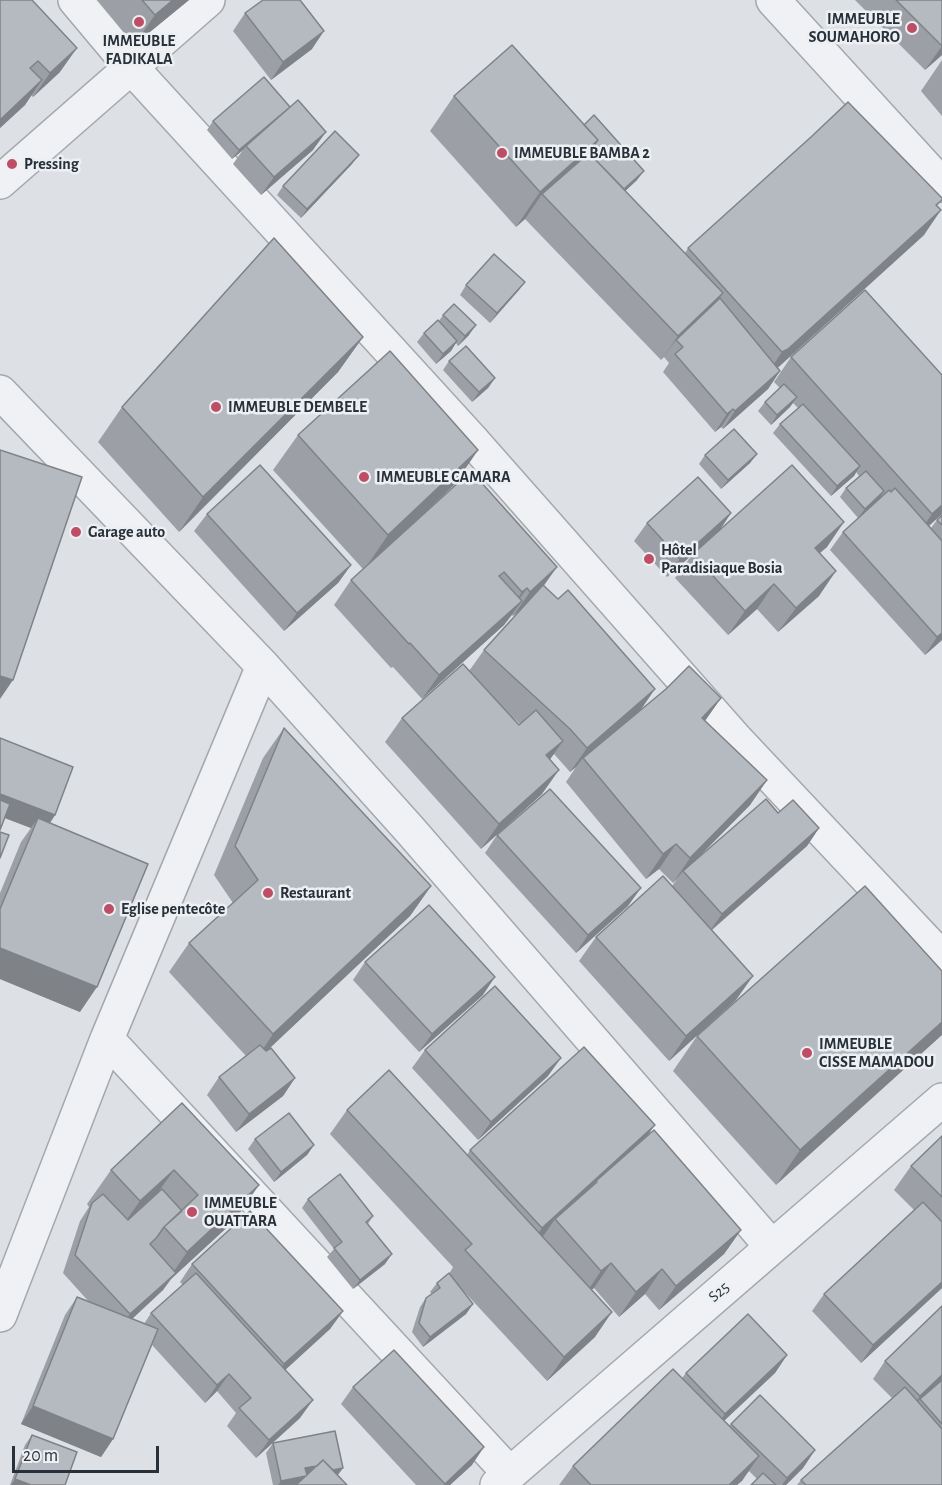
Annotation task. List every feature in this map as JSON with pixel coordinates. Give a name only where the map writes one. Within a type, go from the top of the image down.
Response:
[{"type":"street","points":[[75,0],[132,68],[471,439],[734,737],[942,958]]},
{"type":"street","points":[[0,182],[208,0]]},
{"type":"street","points":[[773,0],[942,185]]},
{"type":"street","points":[[0,392],[263,666],[418,839],[772,1247]]},
{"type":"street","points":[[0,1315],[107,1039],[263,666]]},
{"type":"street","points":[[107,1039],[503,1479]]},
{"type":"street","name":"S25","points":[[503,1479],[942,1100]]},
{"type":"building","points":[[0,0],[32,0],[77,48],[50,73],[38,61],[30,68],[42,80],[0,120]]},
{"type":"building","points":[[142,0],[173,0],[155,15]]},
{"type":"building","points":[[263,0],[300,0],[324,31],[283,62],[245,13]]},
{"type":"building","points":[[896,0],[942,0],[942,46]]},
{"type":"building","points":[[512,45],[598,140],[540,192],[454,96]]},
{"type":"building","points":[[264,77],[290,107],[239,150],[213,121]]},
{"type":"building","points":[[298,100],[326,132],[274,177],[246,146]]},
{"type":"building","points":[[848,102],[942,198],[936,205],[941,210],[782,352],[688,248]]},
{"type":"building","points":[[594,115],[644,171],[624,189],[589,153],[598,140],[584,125]]},
{"type":"building","points":[[335,131],[359,155],[307,209],[283,186]]},
{"type":"building","points":[[589,153],[723,293],[678,336],[542,194]]},
{"type":"building","name":"IMMEUBLE DEMBELE","points":[[274,238],[363,337],[203,497],[122,407]]},
{"type":"building","points":[[494,254],[525,282],[497,313],[466,285]]},
{"type":"building","points":[[865,290],[942,375],[942,505],[932,514],[791,357]]},
{"type":"building","points":[[720,298],[780,371],[735,411],[733,409],[727,414],[675,354],[683,347],[676,340]]},
{"type":"building","points":[[454,304],[476,325],[465,336],[443,315]]},
{"type":"building","points":[[438,320],[457,341],[443,354],[424,333]]},
{"type":"building","points":[[466,346],[495,378],[479,392],[449,361]]},
{"type":"building","name":"IMMEUBLE CAMARA","points":[[390,351],[478,450],[388,535],[298,435]]},
{"type":"building","points":[[784,384],[797,397],[777,415],[765,402]]},
{"type":"building","points":[[803,404],[860,466],[837,486],[780,424]]},
{"type":"building","points":[[734,429],[757,454],[728,480],[705,455]]},
{"type":"building","points":[[0,450],[82,477],[13,680],[0,676]]},
{"type":"building","points":[[260,465],[351,565],[297,613],[207,514]]},
{"type":"building","points":[[792,465],[844,522],[815,548],[836,571],[796,608],[774,584],[745,611],[693,554]]},
{"type":"building","points":[[471,471],[557,567],[530,592],[527,588],[522,592],[504,572],[499,576],[522,601],[439,675],[351,580]]},
{"type":"building","points":[[866,471],[884,491],[865,509],[846,488]]},
{"type":"building","points":[[698,477],[731,513],[680,559],[647,523]]},
{"type":"building","points":[[895,488],[942,541],[942,633],[937,637],[843,532],[889,490],[891,492]]},
{"type":"building","points":[[942,515],[942,525],[937,520]]},
{"type":"building","points":[[543,585],[558,599],[568,590],[655,689],[587,748],[570,729],[484,650]]},
{"type":"building","points":[[463,664],[519,725],[536,710],[563,741],[546,755],[559,770],[499,824],[402,718]]},
{"type":"building","points":[[689,666],[721,698],[702,718],[767,780],[690,858],[676,844],[663,854],[583,758],[666,689]]},
{"type":"building","points":[[284,728],[431,886],[273,1034],[189,943],[258,880],[235,846]]},
{"type":"building","points":[[0,738],[73,767],[55,815],[0,794]]},
{"type":"building","points":[[550,789],[641,888],[588,935],[497,835]]},
{"type":"building","points":[[766,799],[778,813],[793,800],[819,828],[722,914],[683,871]]},
{"type":"building","points":[[0,800],[10,804],[0,830]]},
{"type":"building","points":[[38,818],[148,864],[97,987],[0,948],[0,909]]},
{"type":"building","points":[[0,832],[9,835],[0,858]]},
{"type":"building","points":[[663,876],[753,976],[686,1036],[596,937]]},
{"type":"building","name":"IMMEUBLE CISSE MAMADOU","points":[[865,886],[942,971],[942,1022],[800,1150],[697,1036]]},
{"type":"building","points":[[429,905],[495,977],[432,1034],[365,962]]},
{"type":"building","points":[[495,986],[561,1058],[491,1122],[425,1050]]},
{"type":"building","points":[[260,1045],[266,1051],[271,1048],[295,1078],[249,1114],[219,1077]]},
{"type":"building","points":[[584,1047],[655,1125],[542,1228],[470,1150]]},
{"type":"building","points":[[389,1070],[612,1312],[564,1357],[465,1250],[472,1244],[347,1110]]},
{"type":"building","points":[[182,1103],[259,1185],[187,1252],[164,1227],[198,1195],[174,1170],[140,1201],[111,1170]]},
{"type":"building","points":[[289,1113],[314,1145],[281,1172],[255,1139]]},
{"type":"building","points":[[654,1130],[741,1230],[676,1286],[662,1269],[636,1292],[611,1263],[601,1271],[555,1219]]},
{"type":"building","points":[[942,1136],[942,1197],[911,1166]]},
{"type":"building","points":[[340,1174],[373,1216],[366,1222],[392,1254],[360,1280],[334,1248],[342,1242],[308,1199]]},
{"type":"building","points":[[162,1189],[182,1211],[150,1244],[176,1273],[130,1314],[75,1255],[92,1203],[103,1194],[128,1220]]},
{"type":"building","points":[[923,1202],[942,1222],[942,1282],[873,1345],[824,1294]]},
{"type":"building","points":[[250,1211],[343,1311],[284,1364],[192,1264]]},
{"type":"building","points":[[196,1273],[313,1400],[269,1440],[239,1408],[251,1398],[229,1374],[217,1385],[151,1313]]},
{"type":"building","points":[[449,1273],[473,1304],[430,1337],[419,1323],[426,1298],[440,1288],[437,1283]]},
{"type":"building","points":[[77,1297],[158,1329],[113,1439],[33,1406]]},
{"type":"building","points":[[942,1306],[942,1375],[920,1396],[885,1361]]},
{"type":"building","points":[[748,1314],[787,1355],[725,1414],[686,1373]]},
{"type":"building","points":[[394,1350],[484,1447],[445,1484],[353,1387]]},
{"type":"building","points":[[673,1369],[759,1456],[729,1485],[591,1485],[573,1466]]},
{"type":"building","points":[[942,1380],[942,1424],[920,1399]]},
{"type":"building","points":[[905,1387],[942,1429],[942,1485],[806,1485],[801,1480]]},
{"type":"building","points":[[760,1395],[815,1450],[787,1478],[731,1424]]},
{"type":"building","points":[[335,1431],[343,1468],[333,1470],[323,1460],[317,1466],[305,1468],[306,1476],[281,1481],[273,1443]]},
{"type":"building","points":[[32,1435],[77,1452],[65,1485],[31,1485],[15,1479]]},
{"type":"building","points":[[323,1460],[347,1485],[296,1485]]},
{"type":"building","points":[[763,1473],[776,1485],[751,1485]]},
{"type":"place","name":"IMMEUBLE FADIKALA","points":[[139,22]]},
{"type":"place","name":"IMMEUBLE SOUMAHORO","points":[[912,28]]},
{"type":"place","name":"IMMEUBLE BAMBA 2","points":[[502,153]]},
{"type":"place","name":"Pressing","points":[[12,164]]},
{"type":"place","name":"IMMEUBLE DEMBELE","points":[[216,407]]},
{"type":"place","name":"IMMEUBLE CAMARA","points":[[364,477]]},
{"type":"place","name":"Garage auto","points":[[76,532]]},
{"type":"place","name":"Hôtel Paradisiaque Bosia","points":[[649,559]]},
{"type":"place","name":"Restaurant","points":[[268,893]]},
{"type":"place","name":"Eglise pentecôte","points":[[109,909]]},
{"type":"place","name":"IMMEUBLE CISSE MAMADOU","points":[[807,1053]]},
{"type":"place","name":"IMMEUBLE OUATTARA","points":[[192,1212]]}]
